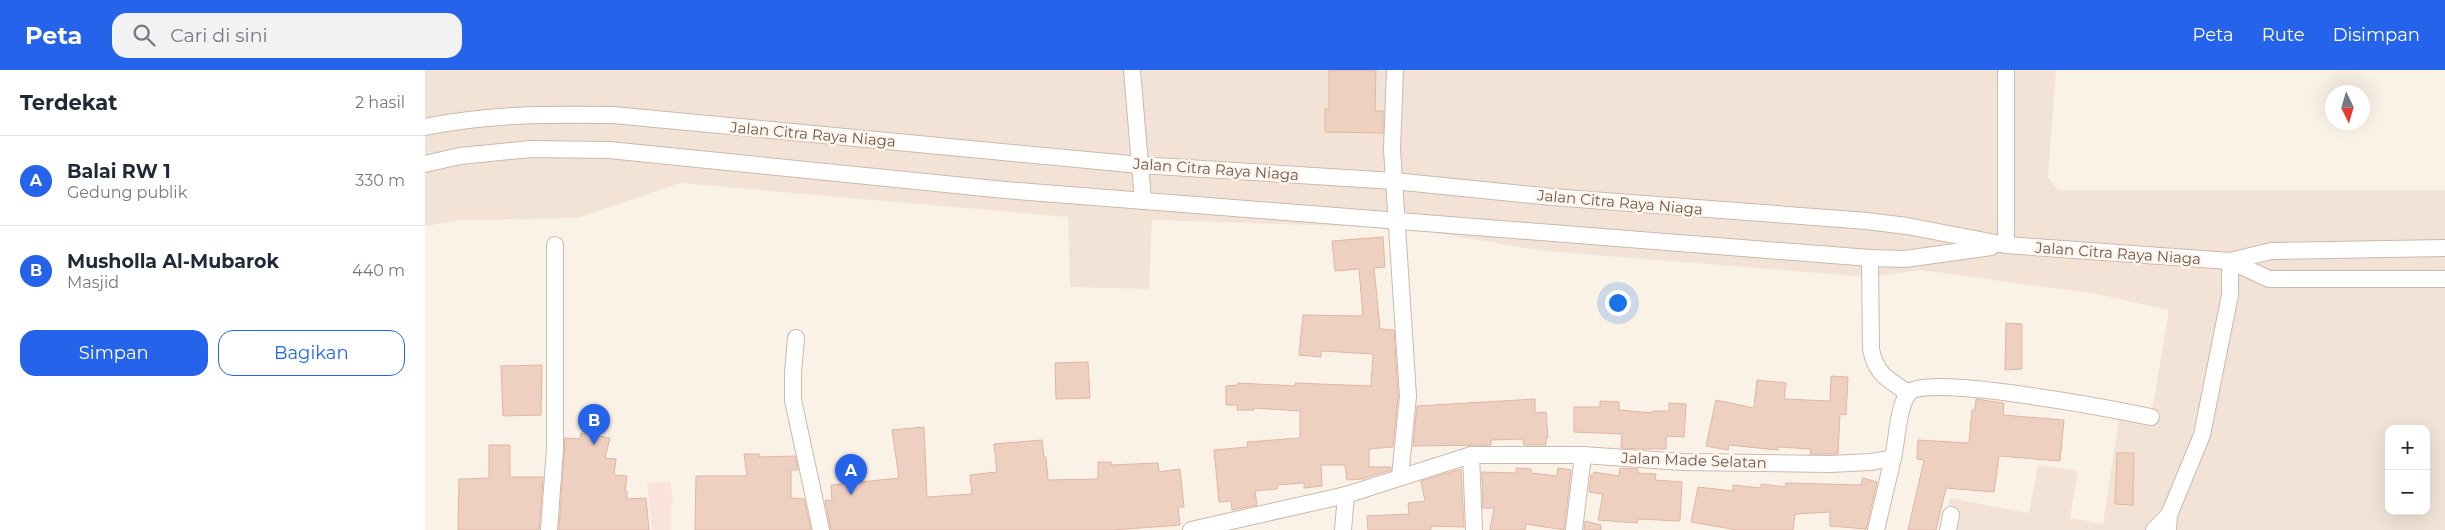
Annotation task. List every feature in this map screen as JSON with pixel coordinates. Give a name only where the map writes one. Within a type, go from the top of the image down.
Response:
[{"type":"street","points":[[1132,70],[1143,201]]},
{"type":"street","points":[[1395,70],[1392,149],[1408,396],[1400,477]]},
{"type":"street","points":[[2006,70],[2006,245]]},
{"type":"street","name":"Jalan Citra Raya Niaga","points":[[425,127],[457,121],[531,114],[613,114],[1140,165],[1394,181],[1552,197],[1867,221],[1907,226],[2006,245],[2230,261],[2271,251],[2445,248]]},
{"type":"street","name":"Jalan Citra Raya Niaga","points":[[425,164],[460,156],[531,149],[609,150],[1005,190],[1398,219],[1557,235],[1870,258],[1905,258],[2006,245]]},
{"type":"street","points":[[549,530],[555,448],[555,245]]},
{"type":"street","points":[[1870,258],[1871,349],[1873,363],[1879,374],[1908,393]]},
{"type":"street","points":[[2154,530],[2168,523],[2202,434],[2230,295],[2230,261]]},
{"type":"street","name":"Jalan Citra Raya Niaga","points":[[2230,261],[2269,279],[2445,279]]},
{"type":"street","points":[[796,338],[793,400],[821,530]]},
{"type":"street","points":[[1876,530],[1893,458],[1902,406],[1908,393],[1919,388],[1945,387],[2063,400],[2151,417]]},
{"type":"street","points":[[1471,455],[1474,530]]},
{"type":"street","name":"Jalan Made Selatan","points":[[1191,530],[1346,496],[1471,455],[1583,455],[1683,462],[1830,464],[1871,462],[1893,458]]},
{"type":"street","points":[[1574,530],[1583,455]]},
{"type":"street","points":[[1343,530],[1346,496]]},
{"type":"shaded area","points":[[425,70],[2056,70],[2048,177],[2058,190],[2445,190],[2445,530],[1943,530],[1950,498],[2029,513],[2038,465],[2078,471],[2070,518],[2103,524],[2119,419],[2150,422],[2169,310],[2096,294],[1922,270],[1870,277],[1544,251],[1406,228],[1152,220],[1149,289],[1070,287],[1068,217],[680,183],[578,218],[462,220],[425,226]]},
{"type":"shaded area","points":[[670,481],[673,502],[671,506],[671,530],[652,530],[647,483]]},
{"type":"building","points":[[1329,70],[1376,70],[1375,111],[1383,111],[1383,133],[1325,132],[1325,109],[1329,109]]},
{"type":"building","points":[[1383,237],[1385,267],[1374,268],[1380,329],[1394,330],[1398,396],[1393,447],[1369,449],[1369,467],[1391,467],[1391,470],[1362,479],[1347,480],[1345,465],[1321,465],[1322,486],[1304,488],[1304,483],[1277,485],[1277,489],[1255,491],[1257,505],[1232,510],[1231,501],[1219,502],[1214,450],[1248,447],[1247,442],[1300,438],[1300,411],[1254,408],[1254,410],[1237,410],[1238,405],[1226,405],[1226,386],[1238,385],[1238,383],[1295,386],[1295,383],[1371,386],[1373,354],[1321,351],[1321,357],[1299,355],[1303,315],[1363,316],[1359,269],[1335,271],[1332,241]]},
{"type":"building","points":[[2006,323],[2022,324],[2022,369],[2005,370]]},
{"type":"building","points":[[1088,362],[1090,398],[1056,399],[1055,363]]},
{"type":"building","points":[[542,365],[541,415],[503,416],[501,366]]},
{"type":"building","points":[[1831,376],[1848,377],[1846,415],[1840,414],[1838,454],[1810,454],[1811,449],[1778,447],[1778,450],[1729,445],[1728,450],[1706,446],[1716,400],[1754,408],[1757,380],[1786,383],[1784,399],[1830,401]]},
{"type":"building","points":[[1535,399],[1535,413],[1546,412],[1548,438],[1546,438],[1546,445],[1524,445],[1523,439],[1491,440],[1491,445],[1413,446],[1417,406]]},
{"type":"building","points":[[1976,399],[2004,403],[2003,415],[2064,420],[2060,461],[1999,456],[1994,492],[1946,488],[1936,530],[1908,530],[1924,460],[1917,459],[1918,440],[1969,443],[1972,410],[1975,410]]},
{"type":"building","points":[[1600,401],[1619,402],[1619,410],[1653,413],[1653,411],[1669,411],[1669,403],[1686,404],[1684,437],[1666,436],[1666,449],[1639,449],[1621,448],[1622,434],[1574,432],[1574,407],[1600,407]]},
{"type":"building","points":[[924,427],[927,497],[972,494],[970,475],[997,472],[994,444],[1042,440],[1048,480],[1098,479],[1098,462],[1111,462],[1111,465],[1158,463],[1159,472],[1180,469],[1184,507],[1178,507],[1180,525],[1113,530],[831,530],[825,500],[832,501],[831,485],[899,478],[892,430]]},
{"type":"building","points":[[581,433],[610,438],[605,458],[616,459],[614,475],[627,476],[625,491],[627,491],[627,499],[646,498],[649,530],[559,530],[565,438],[580,439]]},
{"type":"building","points":[[489,445],[510,445],[510,477],[543,477],[539,530],[458,530],[459,479],[489,478]]},
{"type":"building","points":[[2117,453],[2134,453],[2133,505],[2115,504]]},
{"type":"building","points":[[744,454],[759,454],[759,457],[795,456],[798,470],[791,470],[791,498],[804,499],[811,530],[695,530],[696,476],[747,476]]},
{"type":"building","points":[[1516,468],[1531,469],[1531,473],[1557,476],[1558,468],[1571,470],[1564,530],[1526,524],[1525,530],[1490,530],[1494,508],[1483,508],[1482,472],[1516,473]]},
{"type":"building","points":[[1620,468],[1638,469],[1638,473],[1656,474],[1655,480],[1682,482],[1680,521],[1638,519],[1637,523],[1598,520],[1603,494],[1589,492],[1591,475],[1594,472],[1619,476]]},
{"type":"building","points":[[1461,469],[1464,527],[1431,526],[1431,530],[1368,530],[1367,516],[1409,514],[1408,503],[1425,501],[1421,481]]},
{"type":"building","points":[[1863,478],[1877,482],[1866,529],[1830,526],[1830,512],[1795,514],[1793,530],[1737,530],[1691,522],[1698,487],[1733,491],[1733,485],[1761,488],[1761,484],[1785,487],[1786,483],[1861,485]]},
{"type":"building","points":[[1585,521],[1601,525],[1601,530],[1584,530]]},
{"type":"place","name":"Musholla Al-Mubarok","points":[[594,445]]},
{"type":"place","name":"Balai RW 1","points":[[851,495]]}]
